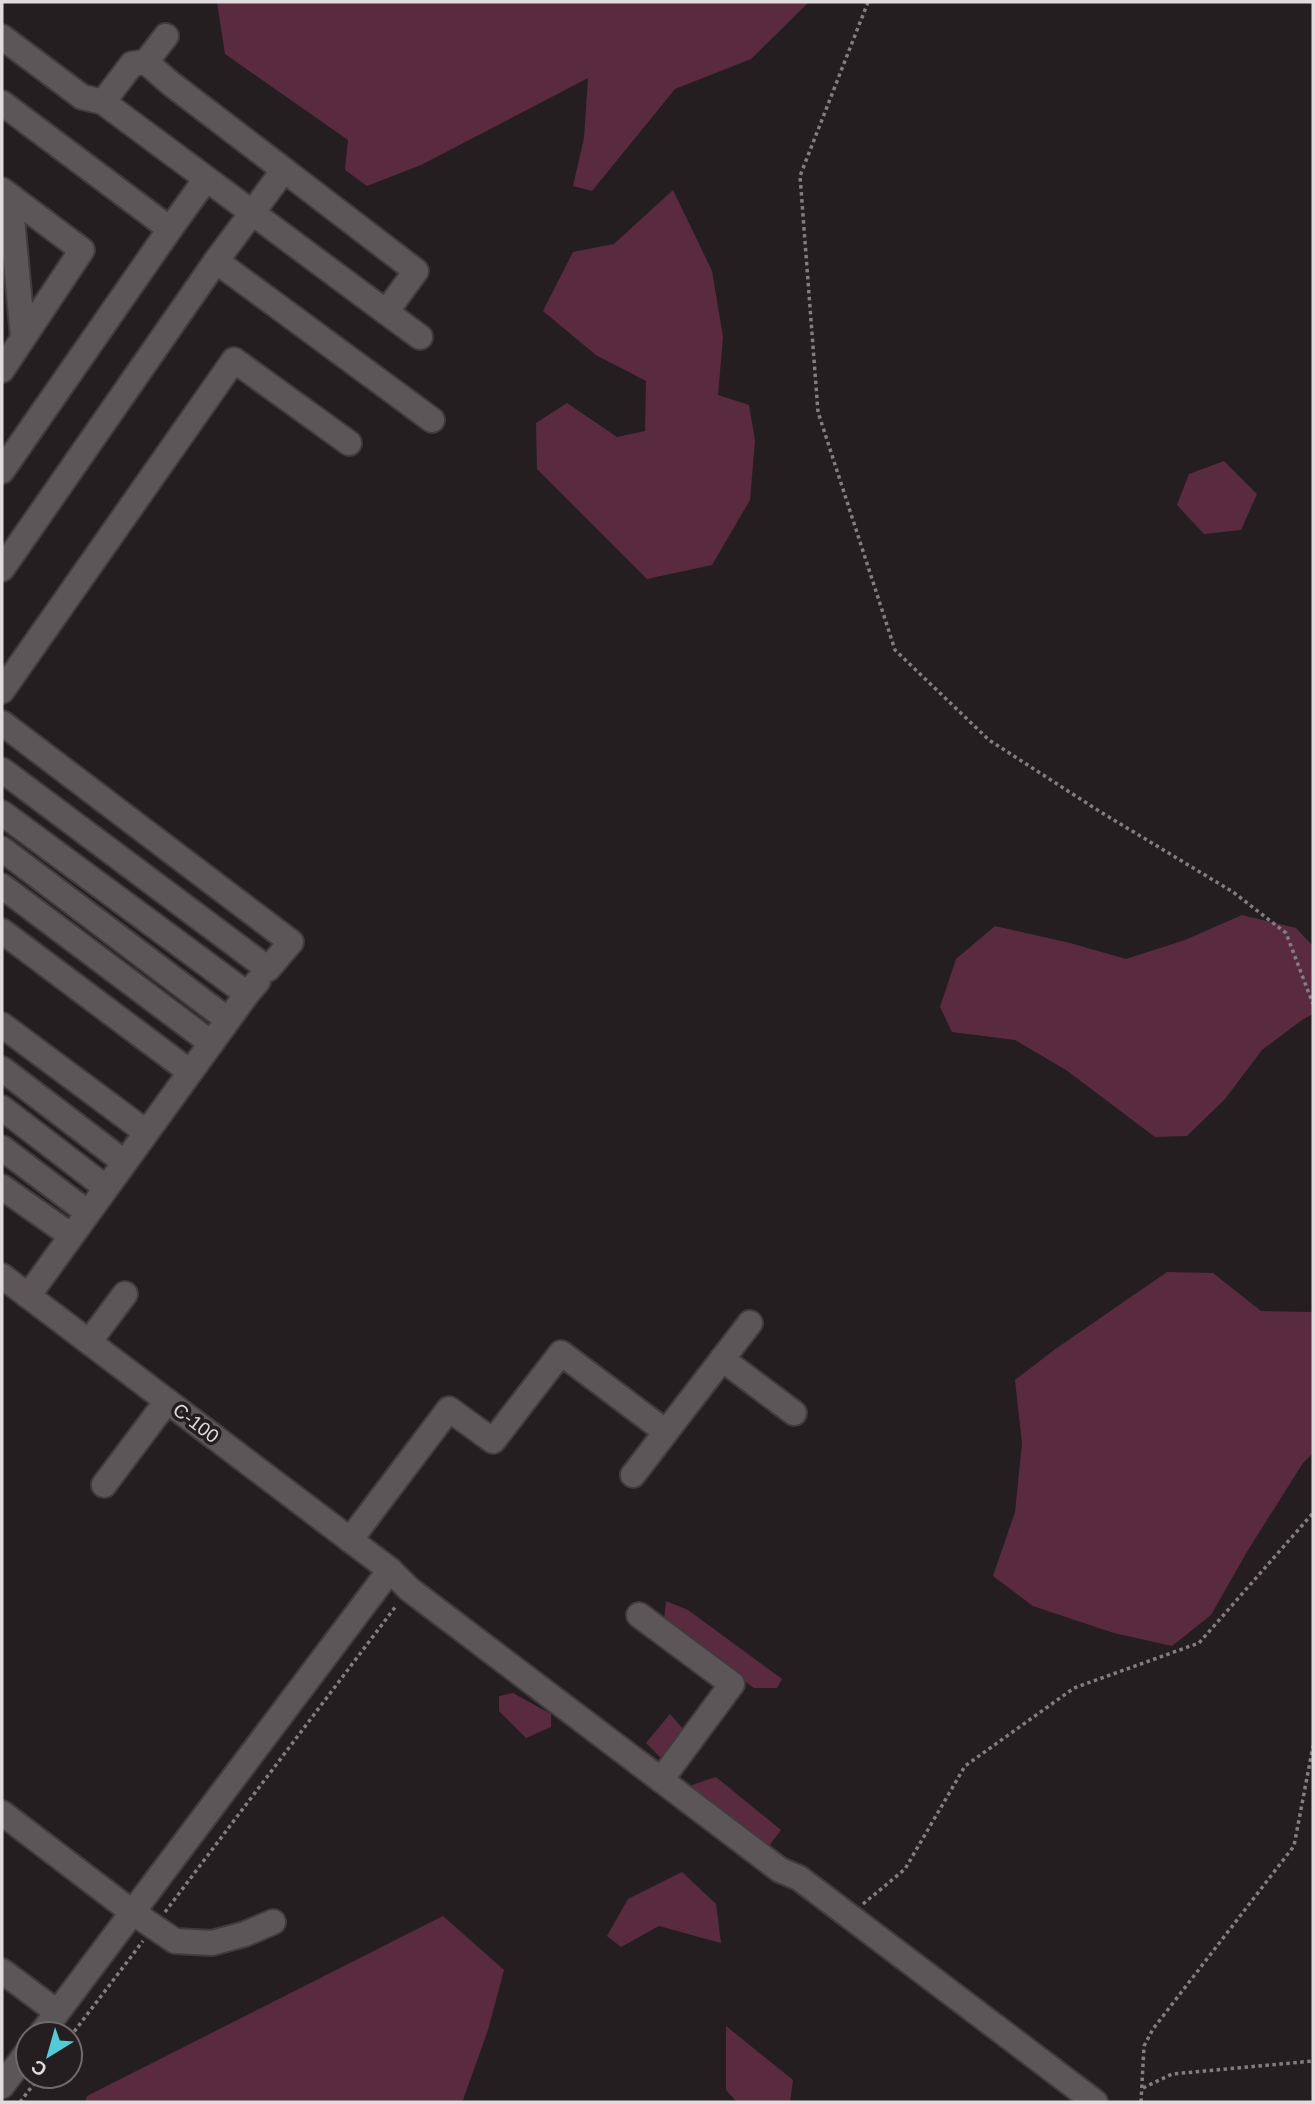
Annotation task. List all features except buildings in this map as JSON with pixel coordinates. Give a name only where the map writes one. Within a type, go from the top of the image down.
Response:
[{"type":"street","points":[[103,102],[132,64],[146,62],[166,36]]},
{"type":"street","points":[[2,37],[82,97],[103,102],[420,337]]},
{"type":"street","points":[[146,62],[416,271],[386,312]]},
{"type":"street","points":[[2,103],[170,229]]},
{"type":"street","points":[[2,569],[216,261],[284,170]]},
{"type":"street","points":[[2,471],[206,179]]},
{"type":"street","points":[[2,370],[82,250],[6,193]]},
{"type":"street","points":[[6,193],[23,338]]},
{"type":"street","points":[[216,261],[432,420]]},
{"type":"street","points":[[2,691],[234,360],[349,443]]},
{"type":"street","points":[[2,723],[291,942],[247,994],[28,1296]]},
{"type":"street","points":[[2,770],[268,969]]},
{"type":"street","points":[[2,813],[247,994]]},
{"type":"street","points":[[2,849],[228,1020]]},
{"type":"street","points":[[2,886],[211,1043]]},
{"type":"street","points":[[2,931],[190,1072]]},
{"type":"street","points":[[2,1026],[146,1132]]},
{"type":"street","points":[[2,1069],[124,1162]]},
{"type":"street","points":[[2,1108],[105,1187]]},
{"type":"street","points":[[2,1148],[87,1212]]},
{"type":"street","points":[[2,1187],[70,1235]]},
{"type":"street","name":"С-100","points":[[2,1276],[167,1401],[280,1475],[409,1589],[780,1870],[799,1878],[1095,2102]]},
{"type":"street","points":[[89,1342],[125,1294]]},
{"type":"street","points":[[633,1475],[750,1323]]},
{"type":"street","points":[[350,1539],[449,1409],[493,1441],[561,1353],[666,1433]]},
{"type":"street","points":[[722,1359],[794,1413]]},
{"type":"street","points":[[104,1485],[167,1401]]},
{"type":"street","points":[[51,2020],[390,1570]]},
{"type":"street","points":[[639,1615],[732,1684],[662,1780]]},
{"type":"street","points":[[2,1813],[132,1912],[175,1941],[212,1943],[274,1922]]},
{"type":"street","points":[[2,1971],[57,2012]]},
{"type":"street","points":[[2,2086],[14,2070]]},
{"type":"path","points":[[868,2],[800,176],[818,412],[895,650],[989,740],[1233,892],[1286,933],[1313,1004]]},
{"type":"path","points":[[843,1911],[860,1907],[905,1869],[965,1766],[1074,1688],[1199,1643],[1313,1513]]},
{"type":"path","points":[[83,2020],[409,1589]]},
{"type":"path","points":[[1141,2102],[1144,2046],[1153,2029],[1294,1846],[1313,1746]]},
{"type":"path","points":[[1143,2088],[1172,2074],[1313,2060]]},
{"type":"shaded area","points":[[217,2],[809,2],[751,59],[675,89],[592,191],[573,186],[584,138],[588,78],[421,165],[367,186],[345,170],[348,140],[225,54]]},
{"type":"shaded area","points":[[673,190],[712,271],[723,337],[718,395],[749,405],[755,440],[750,500],[712,565],[647,579],[537,469],[536,423],[567,403],[617,437],[645,431],[646,381],[596,355],[543,311],[573,252],[614,244]]},
{"type":"shaded area","points":[[1224,461],[1257,494],[1241,530],[1204,534],[1177,505],[1189,474]]},
{"type":"shaded area","points":[[1242,915],[1296,928],[1313,946],[1313,1014],[1262,1050],[1225,1099],[1187,1136],[1155,1137],[1066,1070],[1015,1040],[952,1032],[940,1007],[956,959],[995,926],[1126,959],[1185,940]]},
{"type":"shaded area","points":[[1167,1272],[1213,1273],[1261,1311],[1311,1312],[1313,1309],[1313,1453],[1303,1463],[1248,1550],[1211,1615],[1172,1646],[1114,1633],[1033,1606],[993,1576],[1015,1512],[1022,1443],[1015,1380]]},
{"type":"shaded area","points":[[666,1601],[688,1610],[782,1679],[777,1688],[754,1688],[664,1620]]},
{"type":"shaded area","points":[[513,1693],[551,1714],[551,1727],[526,1738],[499,1711],[499,1696]]},
{"type":"shaded area","points":[[670,1714],[683,1729],[680,1739],[663,1760],[646,1743]]},
{"type":"shaded area","points":[[716,1777],[781,1830],[768,1847],[686,1787]]},
{"type":"shaded area","points":[[682,1872],[716,1904],[721,1943],[659,1926],[621,1947],[607,1936],[628,1899]]},
{"type":"shaded area","points":[[443,1916],[504,1970],[488,2030],[460,2102],[85,2102],[87,2096]]},
{"type":"shaded area","points":[[726,2026],[793,2080],[790,2102],[737,2102],[726,2090]]}]
